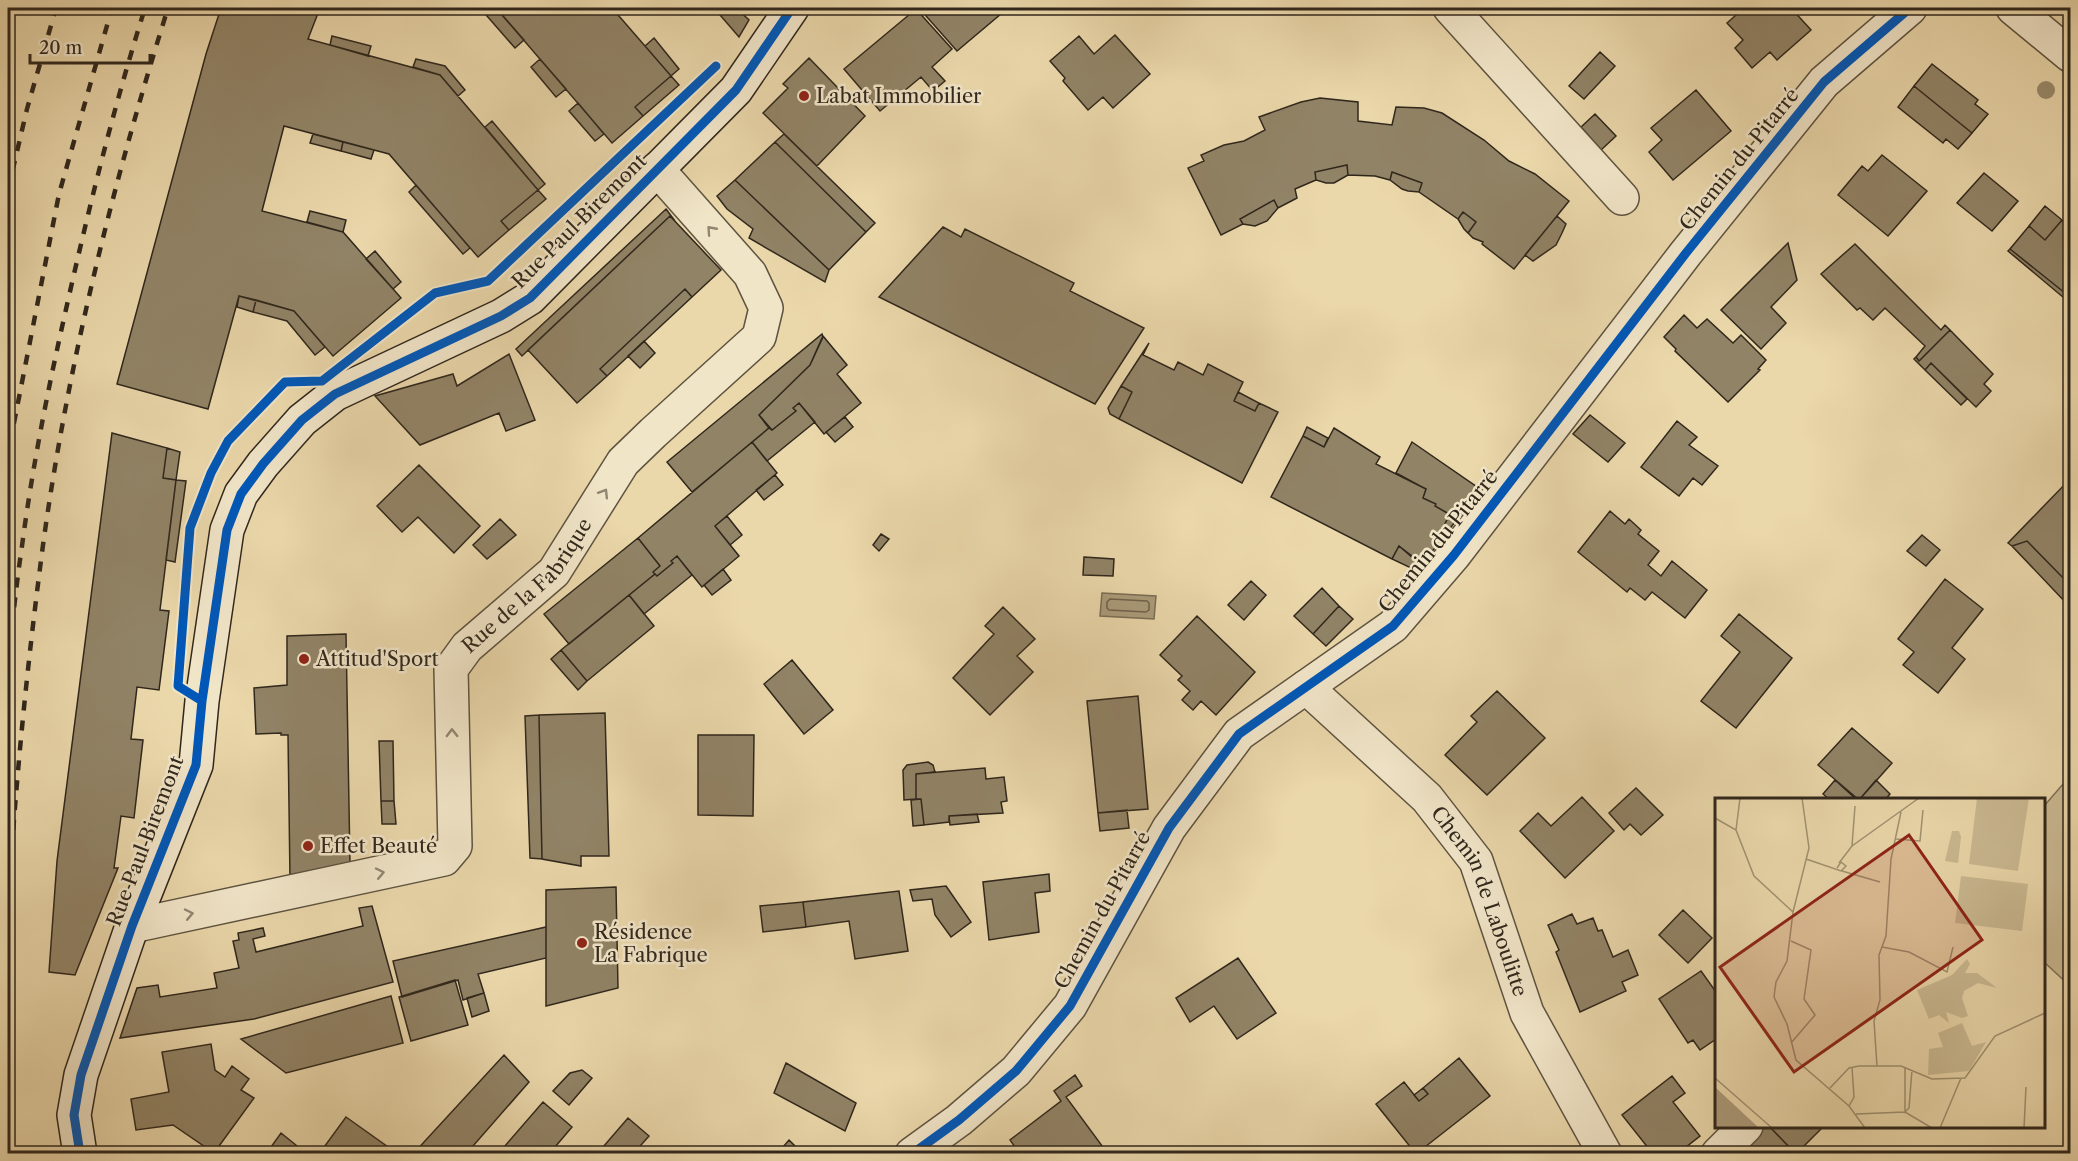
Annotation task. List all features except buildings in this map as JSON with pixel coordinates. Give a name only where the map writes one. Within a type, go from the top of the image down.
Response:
[{"type":"street","name":"Rue Paul Biremont","points":[[80,1154],[74,1115],[81,1075],[132,926],[196,765],[202,701],[226,530],[241,494],[263,464],[302,420],[335,394],[501,316],[530,298],[736,90],[792,8]]},
{"type":"street","points":[[1450,8],[1622,198]]},
{"type":"street","name":"Chemin du Pitarré","points":[[912,1154],[959,1120],[1016,1071],[1070,1006],[1169,828],[1239,734],[1393,626],[1454,555],[1686,254],[1824,82],[1910,8]]},
{"type":"street","points":[[2013,8],[2070,55]]},
{"type":"street","name":"Rue de la Fabrique","points":[[132,926],[444,859],[454,846],[451,669],[466,647],[554,572],[623,462],[759,337],[766,308],[750,274],[657,169]]},
{"type":"street","name":"Chemin de Laboulitte","points":[[1306,687],[1427,798],[1476,861],[1527,1013],[1605,1154]]},
{"type":"street","points":[[1718,1154],[1744,1128]]},
{"type":"shaded area","points":[[2070,776],[2070,986],[2045,963],[2045,805]]},
{"type":"water","points":[[1102,593],[1156,596],[1154,619],[1100,616]]},
{"type":"railway","points":[[8,190],[27,109],[56,8]]},
{"type":"railway","points":[[8,463],[59,194],[112,8]]},
{"type":"railway","points":[[8,667],[26,515],[49,389],[95,187],[145,8]]},
{"type":"railway","points":[[8,990],[13,841],[20,751],[34,613],[53,477],[94,274],[129,140],[168,8]]},
{"type":"railway","points":[[8,1134],[8,1154]]},
{"type":"cycle path","points":[[80,1154],[74,1115],[81,1075],[132,926],[196,765],[202,701],[227,530],[241,494],[263,464],[302,420],[335,394],[501,316],[530,298],[736,90],[792,8]]},
{"type":"cycle path","points":[[912,1154],[959,1120],[1016,1071],[1070,1006],[1169,828],[1239,734],[1393,626],[1454,555],[1686,253],[1824,82],[1910,8]]},
{"type":"cycle path","points":[[202,701],[178,686],[190,528],[211,473],[228,441],[285,382],[322,381],[435,293],[488,281],[716,66]]},
{"type":"place","name":"Labat Immobilier","points":[[804,96]]},
{"type":"place","name":"Attitud'Sport","points":[[304,659]]},
{"type":"place","name":"Effet Beauté","points":[[308,846]]},
{"type":"place","name":"Résidence La Fabrique","points":[[582,943]]}]
